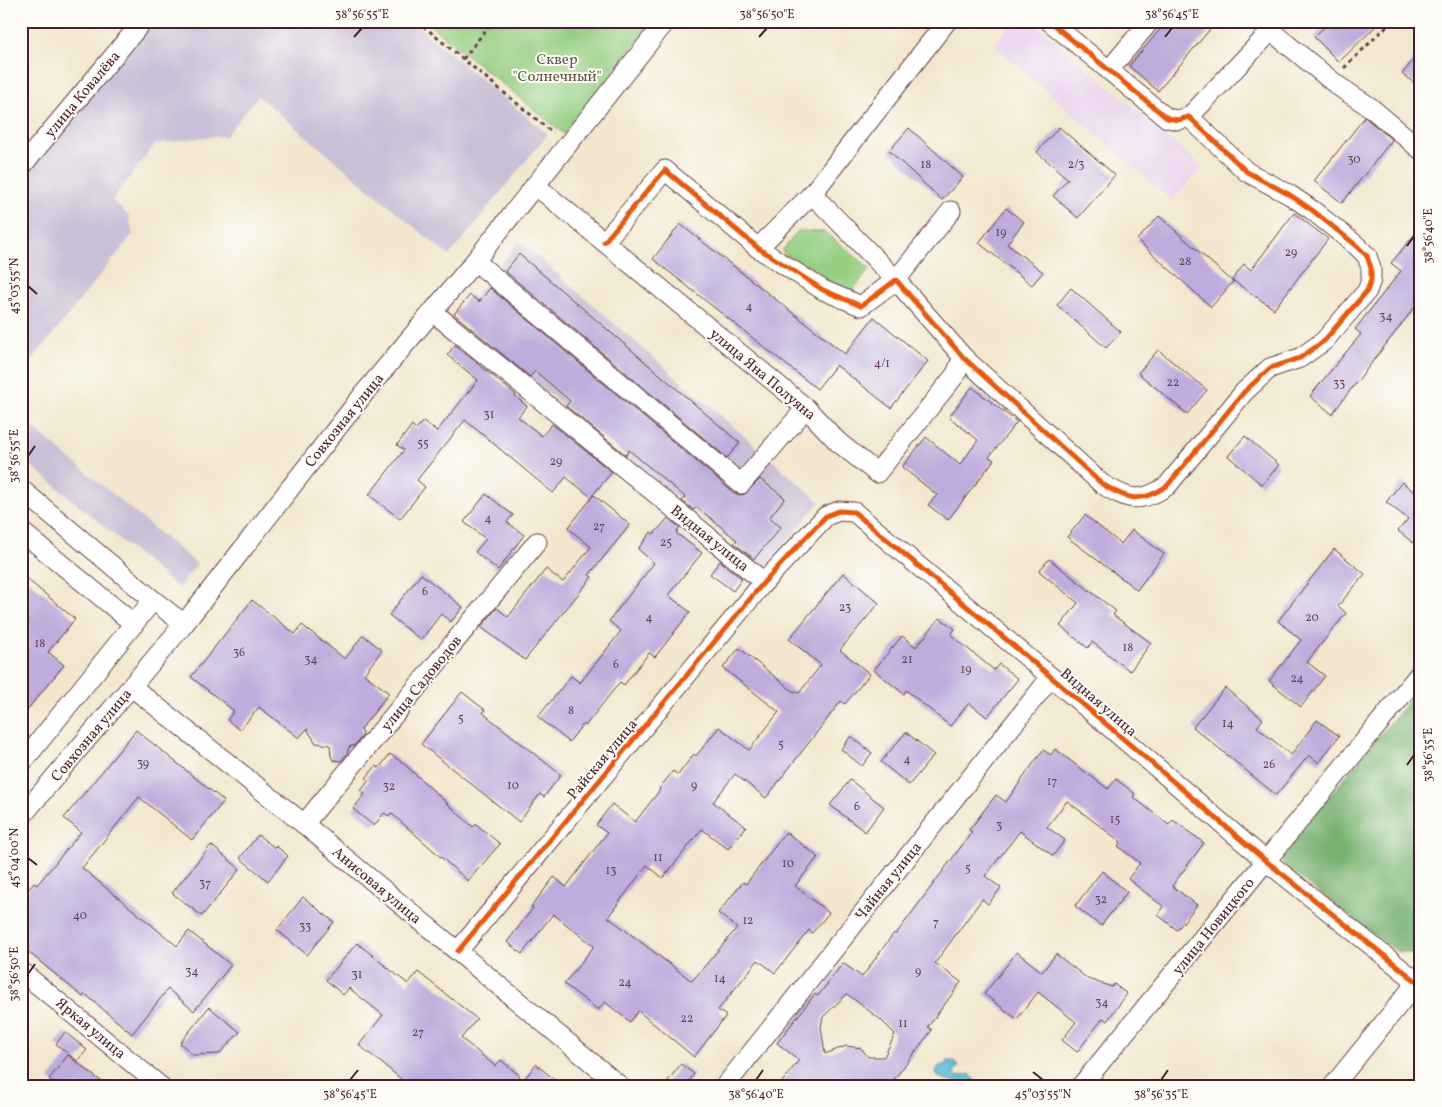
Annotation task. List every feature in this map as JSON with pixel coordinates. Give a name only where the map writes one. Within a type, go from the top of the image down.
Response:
[{"type":"street","name":"улица Ковалёва","points":[[21,167],[143,21]]},
{"type":"street","name":"Совхозная улица","points":[[21,817],[184,624],[366,392],[475,261],[666,21]]},
{"type":"street","points":[[758,248],[812,194],[947,21]]},
{"type":"street","points":[[1049,21],[1167,118],[1178,120],[1189,117],[1273,26],[1331,80],[1370,107],[1421,150]]},
{"type":"street","points":[[1108,70],[1150,21]]},
{"type":"street","points":[[812,194],[896,280],[963,357],[1102,484],[1119,494],[1135,499],[1152,496],[1167,486],[1244,392],[1270,368],[1300,358],[1324,341],[1367,291],[1371,280],[1371,268],[1367,256],[1357,246],[1290,195],[1247,172],[1189,117]]},
{"type":"street","points":[[604,242],[665,170],[758,248],[823,290],[861,306],[896,280],[951,212]]},
{"type":"street","name":"улица Яна Полуяна","points":[[535,185],[806,408],[838,442],[877,473],[956,374],[963,357]]},
{"type":"street","points":[[475,261],[741,484],[806,408]]},
{"type":"street","name":"Видная улица","points":[[433,312],[764,582],[826,516],[839,511],[854,512],[1051,677],[1266,862],[1419,982]]},
{"type":"street","points":[[21,489],[184,624]]},
{"type":"street","points":[[21,531],[134,624]]},
{"type":"street","name":"улица Садоводов","points":[[304,824],[537,542]]},
{"type":"street","name":"Райская улица","points":[[458,951],[764,582]]},
{"type":"street","points":[[21,764],[154,600]]},
{"type":"street","name":"улица Новицкого","points":[[1081,1086],[1421,672]]},
{"type":"street","name":"Чайная улица","points":[[725,1086],[1051,677]]},
{"type":"street","name":"Анисовая улица","points":[[132,687],[304,824],[620,1086]]},
{"type":"street","name":"Яркая улица","points":[[21,971],[160,1086]]},
{"type":"street","points":[[1333,1086],[1419,982]]},
{"type":"path","points":[[417,21],[553,133]]},
{"type":"path","points":[[463,59],[493,21]]},
{"type":"path","points":[[1331,80],[1392,21]]},
{"type":"shaded area","points":[[143,21],[410,21],[548,134],[449,256],[258,96],[226,136],[155,144],[112,200],[128,215],[133,234],[21,374],[21,167]]},
{"type":"shaded area","points":[[1015,21],[1032,21],[1203,167],[1172,201],[994,45]]},
{"type":"shaded area","points":[[519,241],[820,502],[765,568],[457,319]]},
{"type":"shaded area","points":[[21,418],[197,564],[178,588],[21,457]]},
{"type":"green space","name":"Сквер \"Солнечный\"","points":[[425,21],[654,21],[564,134]]},
{"type":"green space","points":[[798,231],[824,232],[870,268],[853,290],[828,285],[782,251]]},
{"type":"green space","points":[[1421,685],[1421,949],[1413,954],[1396,951],[1284,866],[1281,857]]},
{"type":"water","points":[[947,1061],[954,1061],[959,1066],[954,1072],[957,1077],[970,1074],[975,1080],[974,1086],[960,1086],[957,1083],[938,1077],[936,1071],[939,1066],[946,1064]]},
{"type":"building","points":[[1167,21],[1217,21],[1158,91],[1129,66]]},
{"type":"building","points":[[1330,21],[1381,21],[1339,62],[1314,37]]},
{"type":"building","points":[[1421,50],[1421,88],[1402,74]]},
{"type":"building","points":[[1365,117],[1392,140],[1342,203],[1314,181]]},
{"type":"building","points":[[1059,127],[1115,175],[1078,218],[1053,196],[1068,179],[1037,152]]},
{"type":"building","points":[[909,128],[963,177],[942,200],[889,151]]},
{"type":"building","points":[[1006,208],[1024,222],[1007,244],[1043,272],[1032,285],[979,243]]},
{"type":"building","points":[[1294,213],[1328,239],[1274,309],[1232,280],[1244,264],[1251,270]]},
{"type":"building","points":[[1159,216],[1233,282],[1211,307],[1137,240]]},
{"type":"building","points":[[680,224],[845,354],[874,317],[928,361],[891,408],[836,365],[817,389],[653,259]]},
{"type":"building","points":[[1421,227],[1421,299],[1332,414],[1310,396],[1361,334],[1355,329],[1401,271],[1391,263]]},
{"type":"building","points":[[519,254],[740,443],[727,458],[505,271]]},
{"type":"building","points":[[490,288],[734,493],[745,494],[760,479],[785,498],[769,518],[781,527],[754,559],[734,543],[737,540],[697,507],[694,510],[682,501],[685,497],[629,450],[626,455],[566,406],[570,401],[535,371],[530,377],[454,314],[470,295],[479,302]]},
{"type":"building","points":[[1071,288],[1121,332],[1106,348],[1057,305]]},
{"type":"building","points":[[455,345],[527,406],[518,417],[542,436],[552,424],[612,472],[591,497],[566,477],[553,493],[465,420],[417,480],[425,487],[400,519],[369,495],[404,450],[397,445],[412,425],[416,429],[423,421],[437,431],[478,380],[447,355]]},
{"type":"building","points":[[1158,350],[1207,390],[1187,414],[1138,373]]},
{"type":"building","points":[[972,387],[1017,422],[989,457],[994,460],[948,520],[928,505],[937,495],[902,467],[926,437],[960,465],[978,440],[949,417]]},
{"type":"building","points":[[1245,436],[1279,465],[1262,485],[1228,456]]},
{"type":"building","points":[[1402,482],[1421,497],[1421,549],[1398,531],[1408,519],[1386,502]]},
{"type":"building","points":[[486,494],[513,515],[507,522],[524,535],[498,570],[475,552],[486,539],[464,522]]},
{"type":"building","points":[[594,495],[630,525],[589,575],[592,577],[525,660],[481,627],[497,608],[508,617],[546,569],[563,582],[591,547],[568,528]]},
{"type":"building","points":[[1085,515],[1121,544],[1132,530],[1164,554],[1137,590],[1067,537]]},
{"type":"building","points":[[668,518],[680,528],[676,533],[702,553],[668,595],[690,612],[655,657],[649,653],[624,685],[620,682],[585,726],[583,724],[569,742],[538,717],[571,676],[580,683],[621,631],[609,621],[654,563],[638,549],[651,532],[654,534]]},
{"type":"building","points":[[1334,549],[1365,574],[1338,606],[1346,613],[1307,662],[1325,676],[1301,707],[1269,681],[1301,640],[1278,621]]},
{"type":"building","points":[[1049,559],[1116,611],[1113,615],[1151,643],[1130,671],[1092,642],[1088,648],[1060,626],[1078,603],[1039,571]]},
{"type":"building","points":[[720,561],[742,579],[733,591],[710,574]]},
{"type":"building","points":[[843,573],[879,603],[840,650],[870,674],[845,704],[841,701],[766,798],[735,774],[713,802],[746,827],[728,849],[702,829],[663,878],[647,865],[608,917],[692,981],[737,928],[718,913],[743,882],[746,884],[786,832],[818,857],[795,886],[829,913],[812,933],[809,930],[775,973],[758,960],[718,1010],[726,1016],[694,1057],[638,1011],[630,1022],[605,1002],[598,1010],[564,984],[594,946],[553,914],[522,954],[507,942],[554,877],[566,887],[607,833],[596,825],[612,804],[635,822],[673,771],[678,775],[719,727],[749,750],[779,712],[723,668],[739,648],[794,692],[799,693],[821,665],[789,639]]},
{"type":"building","points":[[21,574],[75,619],[48,652],[64,665],[21,717],[21,647],[28,638],[21,633]]},
{"type":"building","points":[[421,574],[463,607],[451,622],[441,614],[421,640],[389,615]]},
{"type":"building","points":[[252,600],[295,634],[302,625],[345,659],[363,635],[382,650],[364,674],[389,693],[361,729],[363,735],[355,745],[349,747],[347,754],[341,761],[333,760],[330,745],[316,743],[307,729],[299,738],[259,707],[240,730],[227,720],[234,711],[191,677]]},
{"type":"building","points":[[940,618],[955,629],[951,635],[994,670],[999,664],[1018,679],[987,717],[969,703],[950,726],[906,690],[904,694],[874,670],[902,636],[916,647]]},
{"type":"building","points":[[1225,688],[1263,719],[1257,727],[1291,755],[1317,720],[1339,736],[1319,763],[1309,755],[1276,795],[1193,727]]},
{"type":"building","points":[[462,692],[485,710],[483,713],[561,775],[544,797],[540,794],[519,822],[421,744]]},
{"type":"building","points":[[136,730],[224,801],[192,840],[139,797],[82,868],[177,946],[189,931],[231,965],[194,1011],[168,989],[132,1034],[85,994],[83,997],[21,946],[21,898],[34,883],[37,885],[81,832],[64,818]]},
{"type":"building","points":[[906,732],[934,755],[909,785],[881,762]]},
{"type":"building","points":[[851,736],[872,753],[862,766],[841,749]]},
{"type":"building","points":[[1055,749],[1108,789],[1116,779],[1135,794],[1133,797],[1169,825],[1173,820],[1204,843],[1172,886],[1197,905],[1177,930],[1158,915],[1164,907],[1128,879],[1140,863],[1118,846],[1121,842],[1067,801],[1047,827],[1065,840],[1053,856],[1020,831],[985,876],[1001,888],[988,904],[982,899],[935,963],[961,982],[928,1027],[932,1030],[889,1086],[779,1086],[799,1060],[777,1043],[815,994],[818,996],[843,963],[862,977],[972,832],[969,830],[996,795],[1006,802],[1043,750],[1051,755]],"holes":[[[847,994],[881,1020],[895,1034],[884,1057],[868,1057],[861,1048],[846,1046],[825,1054],[821,1027],[823,1017]]]},
{"type":"building","points":[[390,754],[402,762],[473,827],[476,824],[500,844],[468,881],[391,813],[389,816],[384,813],[374,826],[353,809],[365,794],[361,791],[369,780],[366,778],[376,766],[379,768]]},
{"type":"building","points":[[850,780],[884,807],[865,832],[830,805]]},
{"type":"building","points":[[258,835],[288,856],[268,881],[240,858]]},
{"type":"building","points":[[211,845],[240,869],[202,916],[172,893]]},
{"type":"building","points":[[1102,871],[1127,892],[1101,926],[1075,906]]},
{"type":"building","points":[[303,897],[334,922],[307,955],[277,930]]},
{"type":"building","points":[[357,943],[408,984],[418,972],[477,1019],[461,1038],[495,1066],[501,1060],[520,1076],[512,1086],[410,1086],[359,1045],[383,1015],[349,988],[343,995],[326,980]]},
{"type":"building","points":[[1017,952],[1042,972],[1056,954],[1088,979],[1112,987],[1114,984],[1127,994],[1107,1021],[1103,1018],[1077,1052],[1062,1040],[1076,1022],[1038,992],[1017,1019],[984,994]]},
{"type":"building","points":[[209,1007],[240,1032],[219,1054],[193,1055],[180,1043]]},
{"type":"building","points":[[65,1032],[87,1050],[77,1061],[56,1044]]},
{"type":"building","points":[[68,1055],[107,1086],[57,1086],[49,1079]]},
{"type":"building","points":[[536,1064],[562,1086],[519,1086]]},
{"type":"building","points":[[681,1064],[694,1074],[686,1086],[664,1086]]},
{"type":"cycle path","points":[[604,242],[665,170],[758,248],[823,290],[861,306],[896,280],[963,357],[1102,484],[1120,494],[1134,498],[1149,496],[1167,486],[1244,392],[1270,368],[1300,358],[1324,341],[1367,291],[1371,280],[1371,268],[1367,256],[1357,246],[1312,210],[1290,195],[1247,172],[1189,117],[1178,120],[1167,118],[1049,21]]},
{"type":"cycle path","points":[[458,951],[764,582],[826,516],[839,511],[854,512],[1266,861],[1421,985]]}]
